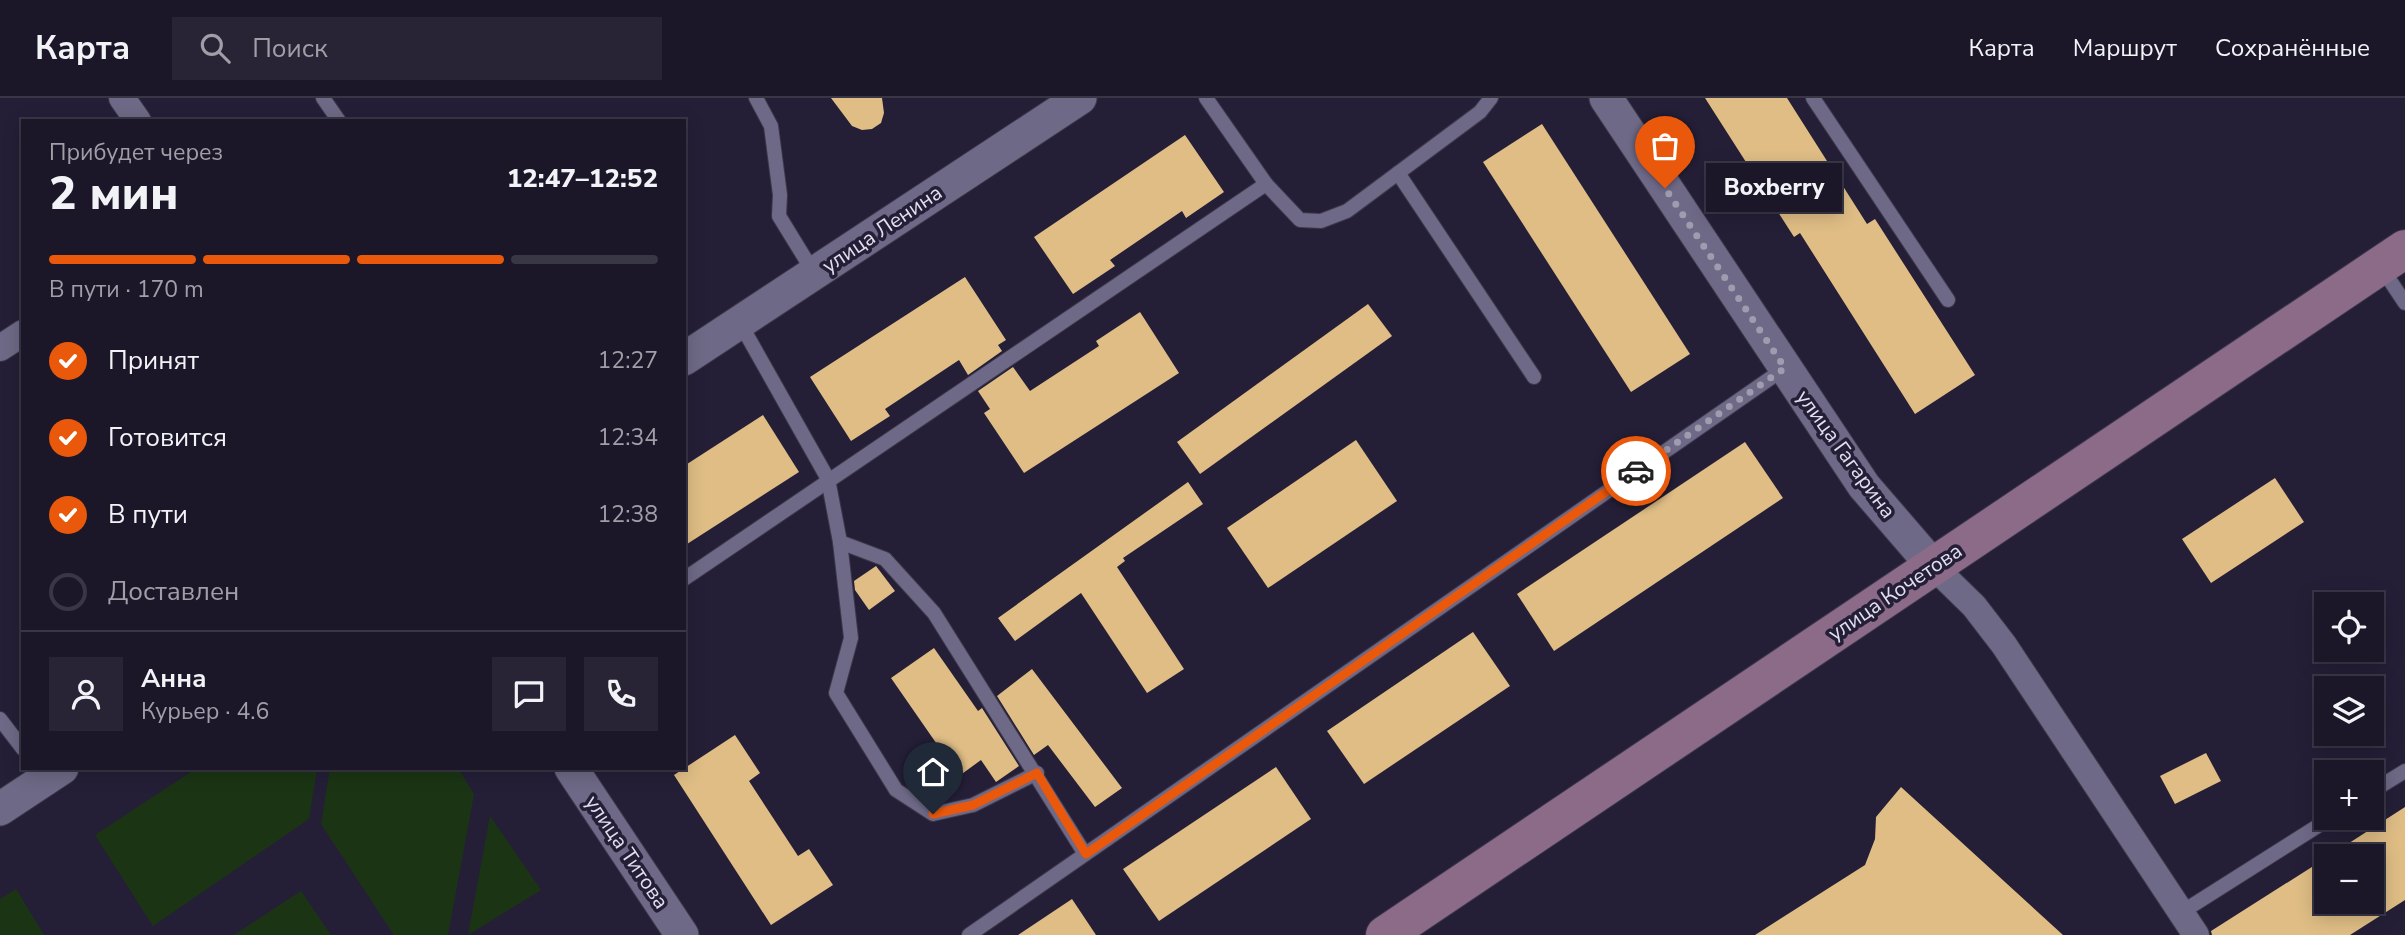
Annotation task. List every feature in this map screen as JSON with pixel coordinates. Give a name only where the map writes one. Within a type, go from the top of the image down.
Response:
[{"type":"main road","name":"улица Кочетова","points":[[1385,935],[2393,257]]},
{"type":"street","points":[[122,98],[137,119]]},
{"type":"street","name":"улица Ленина","points":[[686,358],[1080,98]]},
{"type":"street","name":"улица Гагарина","points":[[1606,98],[1864,486],[1933,566],[1974,606],[2004,645],[2196,935]]},
{"type":"street","points":[[0,348],[21,334]]},
{"type":"street","name":"улица Титова","points":[[572,770],[682,935]]},
{"type":"street","points":[[0,809],[48,772]]},
{"type":"lane","points":[[323,98],[338,119]]},
{"type":"lane","points":[[756,98],[771,126],[780,195],[779,216],[815,274]]},
{"type":"lane","points":[[1206,98],[1266,184],[1300,220],[1321,221],[1347,211],[1480,112],[1491,98]]},
{"type":"lane","points":[[1813,98],[1948,300]]},
{"type":"lane","points":[[1398,173],[1534,377]]},
{"type":"lane","points":[[686,578],[1266,184]]},
{"type":"lane","points":[[2393,257],[2405,303]]},
{"type":"lane","points":[[740,323],[828,479],[851,638],[836,693],[897,790],[933,814],[973,805],[1037,773]]},
{"type":"lane","points":[[969,935],[1785,368]]},
{"type":"lane","points":[[839,542],[885,559],[934,612],[1086,854]]},
{"type":"lane","points":[[0,719],[21,746]]},
{"type":"lane","points":[[2384,784],[2405,771]]},
{"type":"lane","points":[[2182,912],[2314,828]]},
{"type":"green space","points":[[194,770],[317,770],[309,819],[153,926],[95,835]]},
{"type":"green space","points":[[330,770],[459,770],[474,794],[448,935],[394,935],[321,824]]},
{"type":"green space","points":[[490,816],[541,890],[468,935]]},
{"type":"green space","points":[[16,889],[44,935],[0,935],[0,899]]},
{"type":"green space","points":[[301,891],[331,935],[234,935]]},
{"type":"building","points":[[831,98],[882,98],[884,113],[881,123],[872,129],[862,130],[852,126]]},
{"type":"building","points":[[1705,98],[1787,98],[1867,224],[1875,219],[1975,375],[1915,414],[1800,233],[1794,237]]},
{"type":"building","points":[[1542,124],[1690,354],[1631,392],[1483,162]]},
{"type":"building","points":[[1185,135],[1224,192],[1186,218],[1182,211],[1110,260],[1115,266],[1073,294],[1034,237]]},
{"type":"building","points":[[965,277],[1006,340],[998,345],[1002,351],[968,375],[959,360],[885,409],[890,416],[851,441],[810,377]]},
{"type":"building","points":[[1368,304],[1392,336],[1200,474],[1177,442]]},
{"type":"building","points":[[1140,312],[1179,373],[1024,473],[984,413],[990,409],[978,391],[1013,367],[1030,391],[1099,346],[1096,341]]},
{"type":"building","points":[[763,415],[799,472],[686,545],[686,465]]},
{"type":"building","points":[[1356,440],[1397,501],[1268,588],[1227,528]]},
{"type":"building","points":[[1745,442],[1783,498],[1554,651],[1517,594]]},
{"type":"building","points":[[2275,478],[2304,522],[2211,583],[2182,539]]},
{"type":"building","points":[[1188,482],[1203,504],[1123,558],[1125,561],[1117,567],[1184,669],[1147,693],[1081,593],[1015,641],[998,618]]},
{"type":"building","points":[[876,566],[895,591],[869,610],[855,590],[854,581]]},
{"type":"building","points":[[1473,632],[1510,686],[1364,784],[1327,731]]},
{"type":"building","points":[[934,648],[978,711],[982,708],[1019,766],[996,782],[981,760],[959,776],[891,678]]},
{"type":"building","points":[[1032,669],[1122,788],[1095,807],[1048,745],[1034,755],[997,696]]},
{"type":"building","points":[[735,735],[760,773],[749,781],[798,856],[809,849],[833,885],[771,925],[674,775],[686,770],[686,767]]},
{"type":"building","points":[[2206,753],[2221,781],[2175,804],[2160,776]]},
{"type":"building","points":[[1276,767],[1311,819],[1159,921],[1123,869]]},
{"type":"building","points":[[1901,787],[2063,935],[1755,935],[1865,865],[1875,839],[1876,817]]},
{"type":"building","points":[[2405,807],[2405,900],[2384,913],[2384,844],[2348,844],[2369,830],[2384,830],[2384,821]]},
{"type":"building","points":[[2314,866],[2314,914],[2383,914],[2350,935],[2212,935],[2211,931]]},
{"type":"building","points":[[1072,899],[1096,935],[1018,935]]},
{"type":"way so far","points":[[1636,471],[1785,368],[1665,188]]},
{"type":"place","name":"Boxberry","points":[[1665,188]]},
{"type":"route","points":[[933,814],[973,805],[1037,773],[1086,854],[1636,471]]}]
